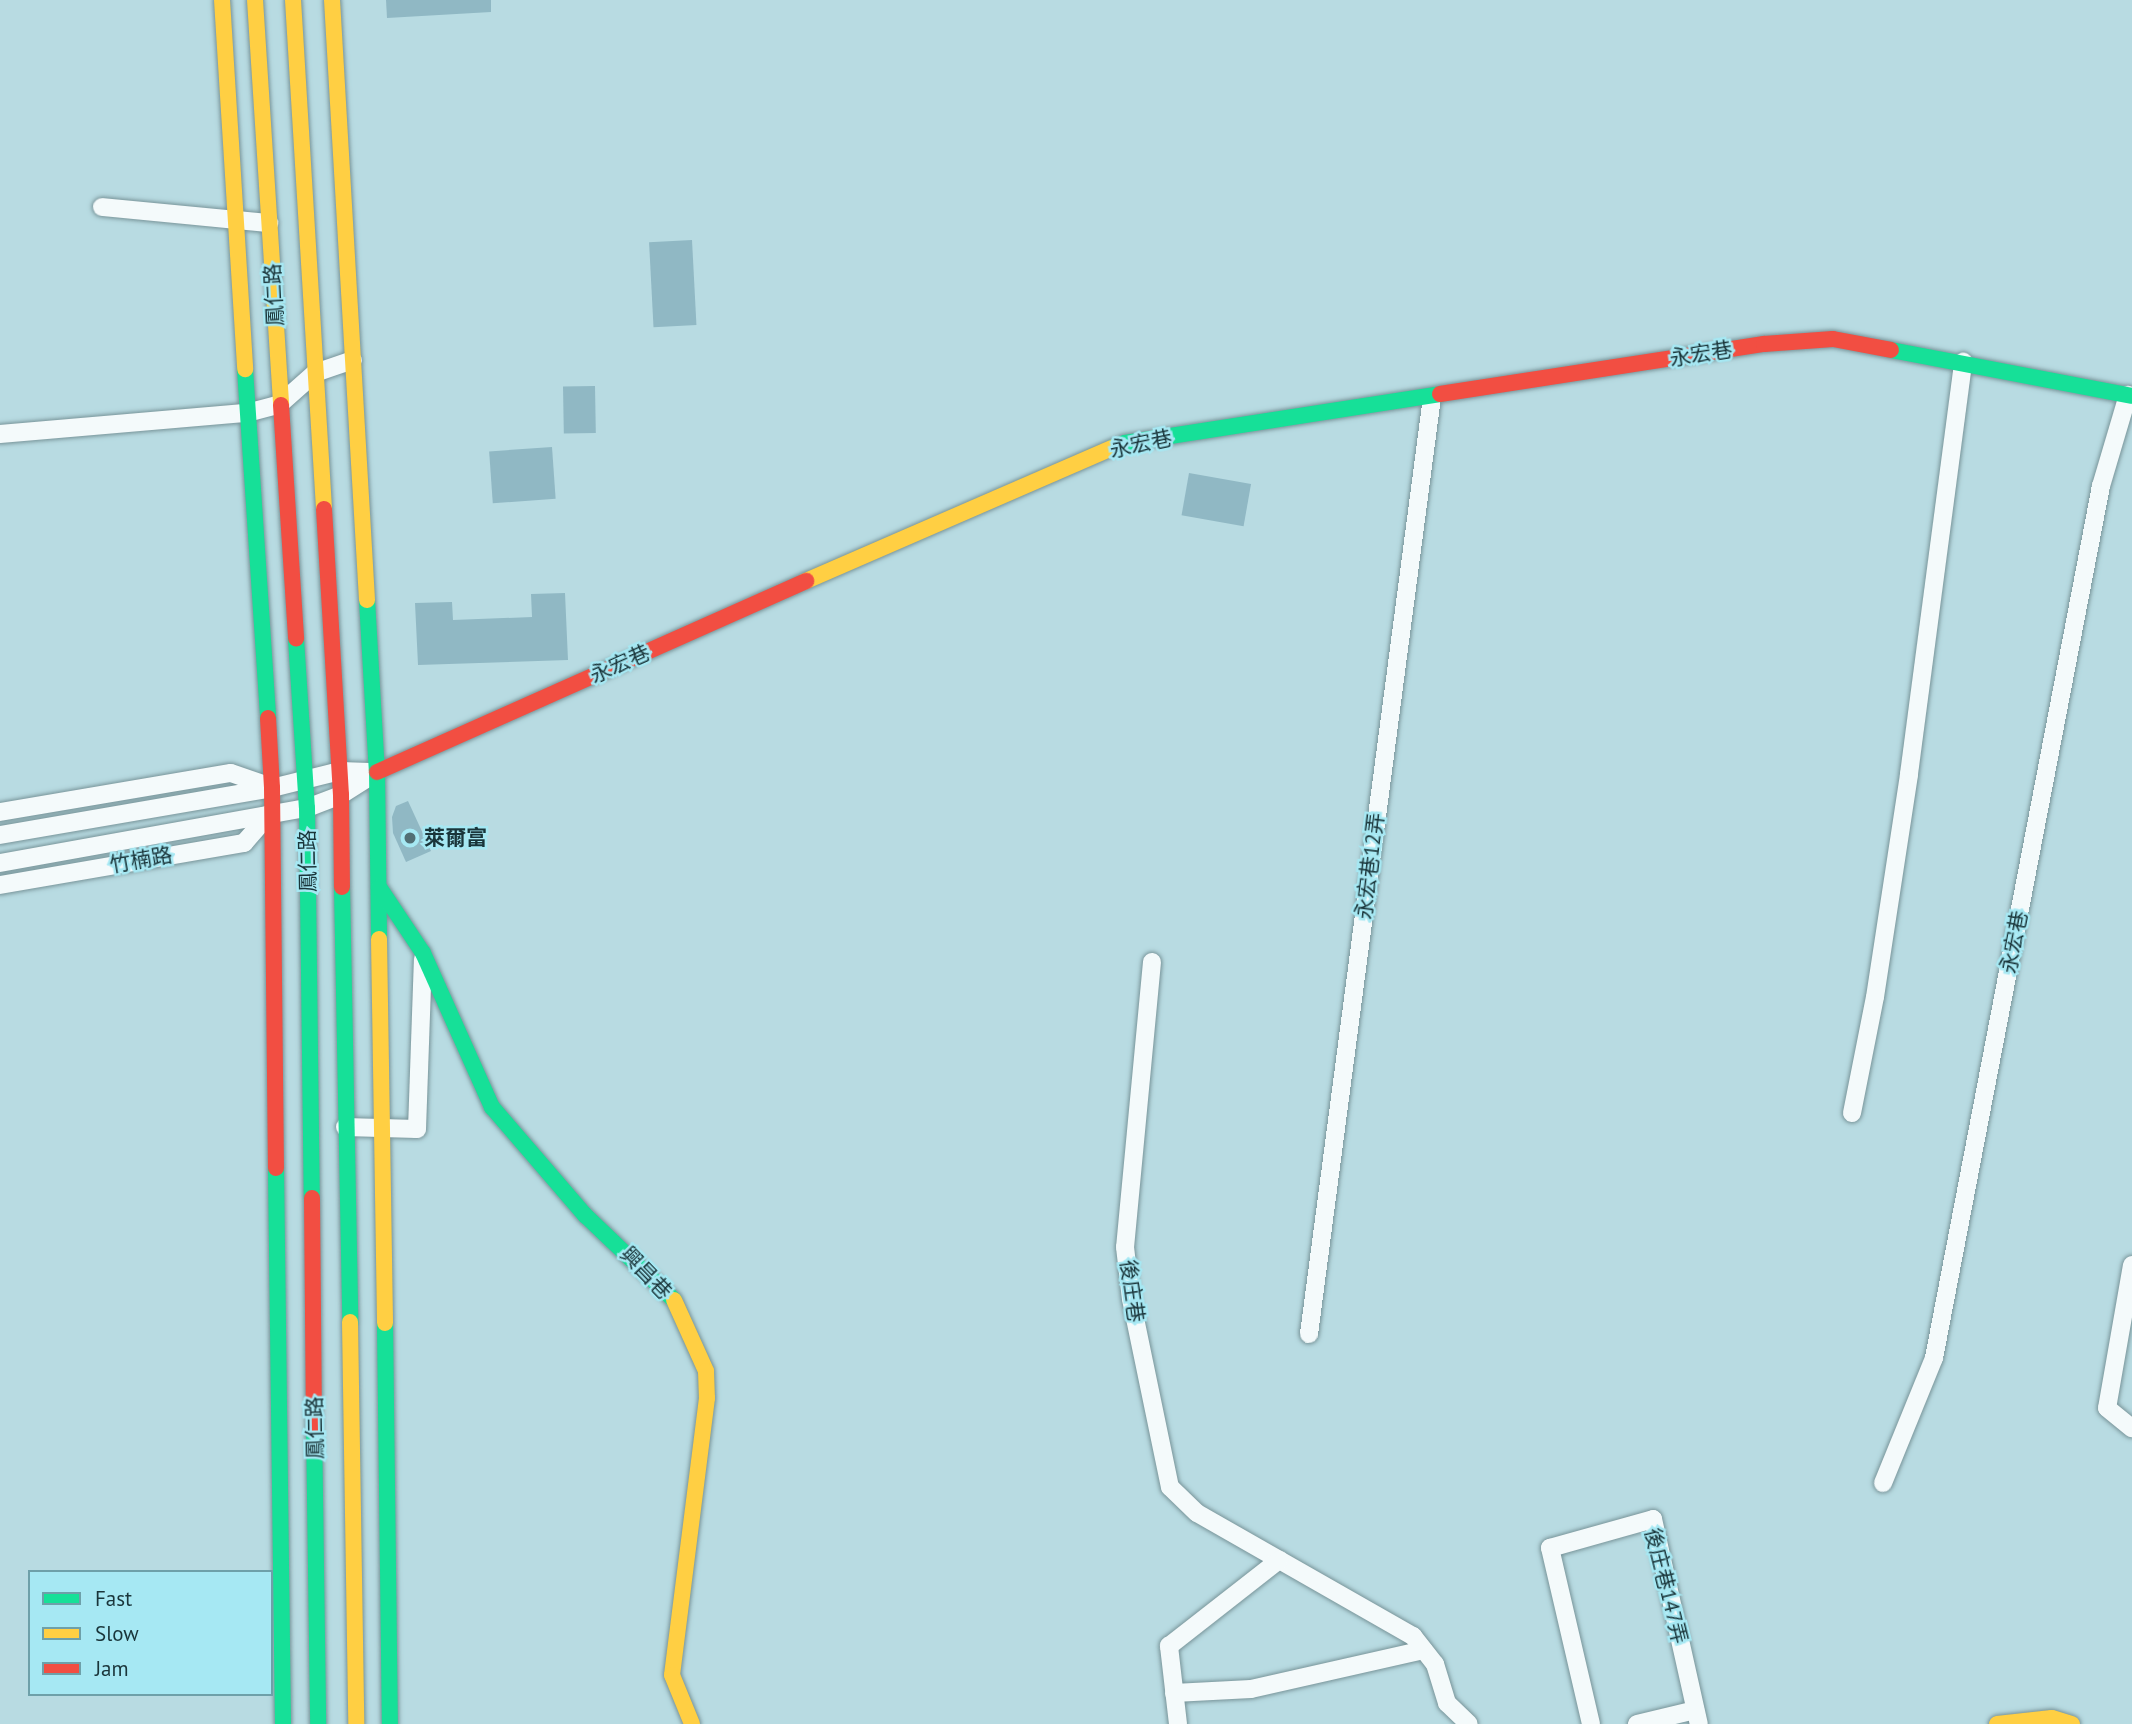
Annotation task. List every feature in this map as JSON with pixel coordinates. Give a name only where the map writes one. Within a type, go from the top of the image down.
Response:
[{"type":"main road","name":"鳳仁路","points":[[222,0],[272,788],[270,813],[283,1724]]},
{"type":"main road","name":"鳳仁路","points":[[256,0],[307,808],[318,1724]]},
{"type":"main road","name":"鳳仁路","points":[[293,0],[341,795],[356,1724]]},
{"type":"main road","points":[[332,0],[377,772],[390,1724]]},
{"type":"main road","name":"永宏巷","points":[[377,772],[1058,469],[1125,443],[1764,344],[1833,339],[2130,396]]},
{"type":"main road","name":"興昌巷","points":[[379,886],[423,953],[492,1107],[585,1215],[624,1248],[675,1301],[706,1371],[707,1398],[672,1675],[692,1724]]},
{"type":"main road","points":[[1997,1724],[2052,1718],[2072,1724]]},
{"type":"street","points":[[102,207],[269,223]]},
{"type":"street","points":[[0,434],[247,413],[280,404],[315,373],[353,360]]},
{"type":"street","points":[[1852,1113],[1875,997],[1907,787],[1963,362]]},
{"type":"street","name":"永宏巷","points":[[1883,1483],[1934,1358],[2101,486],[2130,396]]},
{"type":"street","name":"永宏巷12弄","points":[[1309,1334],[1432,397]]},
{"type":"street","points":[[0,835],[272,788],[340,771],[377,772]]},
{"type":"street","name":"竹楠路","points":[[0,863],[307,808],[341,795],[377,772]]},
{"type":"street","points":[[0,812],[232,773],[272,788]]},
{"type":"street","name":"竹楠路","points":[[0,885],[244,842],[270,813]]},
{"type":"street","points":[[345,1127],[417,1129],[423,953]]},
{"type":"street","name":"後庄巷","points":[[1152,962],[1125,1247],[1130,1299],[1170,1487],[1197,1513],[1413,1636],[1424,1650]]},
{"type":"street","points":[[2132,1265],[2106,1408],[2132,1428]]},
{"type":"street","name":"後庄巷147弄","points":[[1591,1724],[1550,1548],[1653,1519],[1697,1717]]},
{"type":"street","points":[[1178,1724],[1169,1646],[1279,1560]]},
{"type":"street","points":[[1174,1693],[1251,1689],[1424,1650],[1435,1664],[1447,1703],[1469,1724]]},
{"type":"street","points":[[1637,1724],[1697,1717]]},
{"type":"building","points":[[386,0],[491,0],[491,12],[387,18]]},
{"type":"building","points":[[692,240],[696,325],[654,327],[649,242]]},
{"type":"building","points":[[595,386],[596,433],[564,434],[563,387]]},
{"type":"building","points":[[552,447],[556,499],[493,503],[489,451]]},
{"type":"building","points":[[1189,473],[1251,484],[1244,526],[1182,515]]},
{"type":"building","points":[[565,593],[568,660],[418,665],[415,603],[452,602],[453,620],[532,617],[531,594]]},
{"type":"building","name":"萊爾富","points":[[408,801],[431,851],[406,862],[393,833],[392,817],[396,806]]},
{"type":"traffic: fast","points":[[1891,350],[2132,396]]},
{"type":"traffic: fast","points":[[245,369],[268,718]]},
{"type":"traffic: fast","points":[[1112,448],[1125,443],[1440,394]]},
{"type":"traffic: fast","points":[[367,600],[377,772],[379,939]]},
{"type":"traffic: fast","points":[[296,639],[307,808],[312,1198]]},
{"type":"traffic: fast","points":[[342,887],[350,1322]]},
{"type":"traffic: fast","points":[[379,887],[423,953],[492,1107],[585,1215],[674,1300]]},
{"type":"traffic: fast","points":[[276,1168],[283,1724]]},
{"type":"traffic: fast","points":[[385,1323],[390,1724]]},
{"type":"traffic: fast","points":[[314,1424],[318,1724]]},
{"type":"traffic: slow","points":[[222,0],[245,369]]},
{"type":"traffic: slow","points":[[255,0],[281,405]]},
{"type":"traffic: slow","points":[[293,0],[324,509]]},
{"type":"traffic: slow","points":[[332,0],[367,600]]},
{"type":"traffic: slow","points":[[806,581],[1112,448]]},
{"type":"traffic: slow","points":[[379,939],[385,1323]]},
{"type":"traffic: slow","points":[[674,1300],[706,1371],[707,1398],[672,1675],[692,1724]]},
{"type":"traffic: slow","points":[[350,1322],[356,1724]]},
{"type":"traffic: slow","points":[[1997,1724],[2052,1718],[2072,1724]]},
{"type":"traffic: jam","points":[[1440,394],[1764,344],[1833,339],[1891,350]]},
{"type":"traffic: jam","points":[[281,405],[296,639]]},
{"type":"traffic: jam","points":[[324,509],[341,795],[342,887]]},
{"type":"traffic: jam","points":[[377,772],[806,581]]},
{"type":"traffic: jam","points":[[268,718],[272,788],[276,1168]]},
{"type":"traffic: jam","points":[[312,1198],[314,1424]]},
{"type":"place","name":"萊爾富","points":[[410,838]]}]
